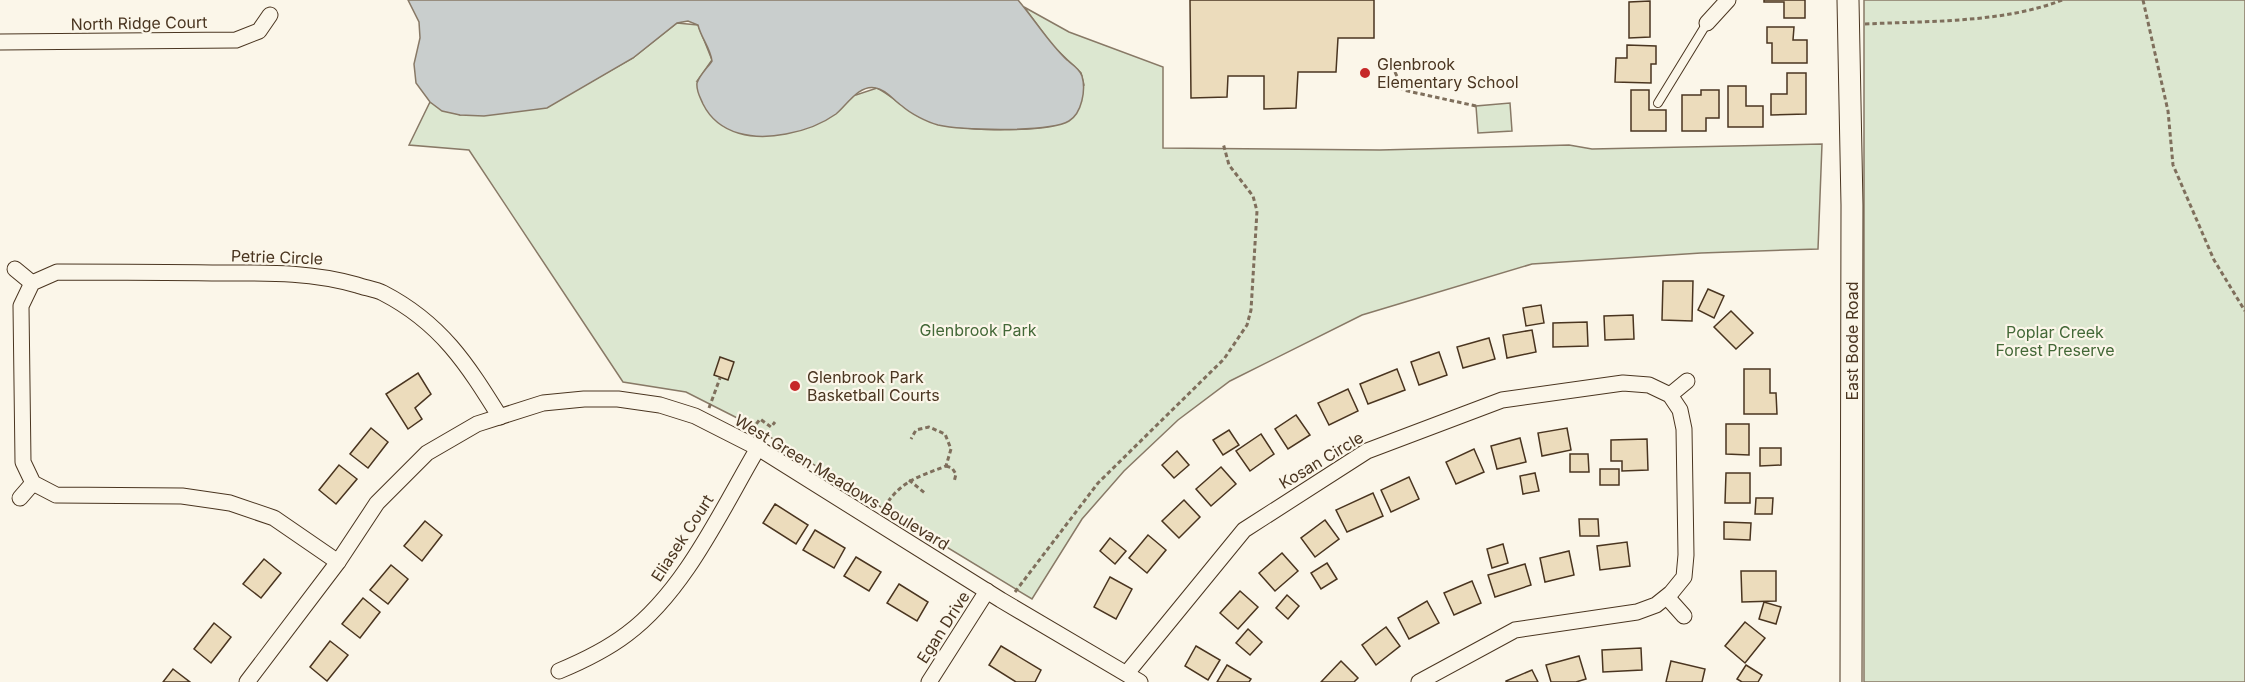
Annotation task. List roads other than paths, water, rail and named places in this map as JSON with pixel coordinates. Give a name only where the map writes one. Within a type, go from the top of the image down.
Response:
[{"type":"street","points":[[1707,23],[1728,0]]},
{"type":"street","name":"East Bode Road","points":[[1848,0],[1852,205],[1851,682]]},
{"type":"street","name":"North Ridge Court","points":[[0,42],[236,40],[259,31],[270,15]]},
{"type":"street","points":[[15,268],[32,284],[21,306],[23,462],[33,483],[56,495],[182,496],[230,503],[274,518],[338,562]]},
{"type":"street","name":"Petrie Circle","points":[[32,284],[57,272],[280,273],[327,277],[381,292],[430,324],[452,345],[470,368],[500,417]]},
{"type":"street","points":[[1419,682],[1515,630],[1637,612],[1656,605],[1667,597],[1683,576],[1686,555],[1684,429],[1680,410],[1670,395],[1687,381]]},
{"type":"street","name":"Kosan Circle","points":[[1134,678],[1244,530],[1367,451],[1502,400],[1623,383],[1649,385],[1670,395]]},
{"type":"street","name":"West Green Meadows Boulevard","points":[[247,682],[338,562],[377,503],[427,453],[477,424],[543,402],[618,399],[660,405],[704,420],[752,445],[1001,600],[1134,678]]},
{"type":"street","name":"Eliasek Court","points":[[559,671],[595,655],[619,639],[656,608],[684,573],[752,445]]},
{"type":"street","points":[[20,498],[33,483]]},
{"type":"street","name":"Egan Drive","points":[[929,682],[987,591]]},
{"type":"street","points":[[1667,597],[1684,616]]},
{"type":"lane","points":[[1658,103],[1707,23]]},
{"type":"place","name":"Glenbrook Elementary School","points":[[1365,73]]},
{"type":"place","name":"Glenbrook Park Basketball Courts","points":[[795,386]]},
{"type":"park label","name":"Glenbrook Park","points":[[978,330]]},
{"type":"park label","name":"Poplar Creek Forest Preserve","points":[[2055,341]]}]
